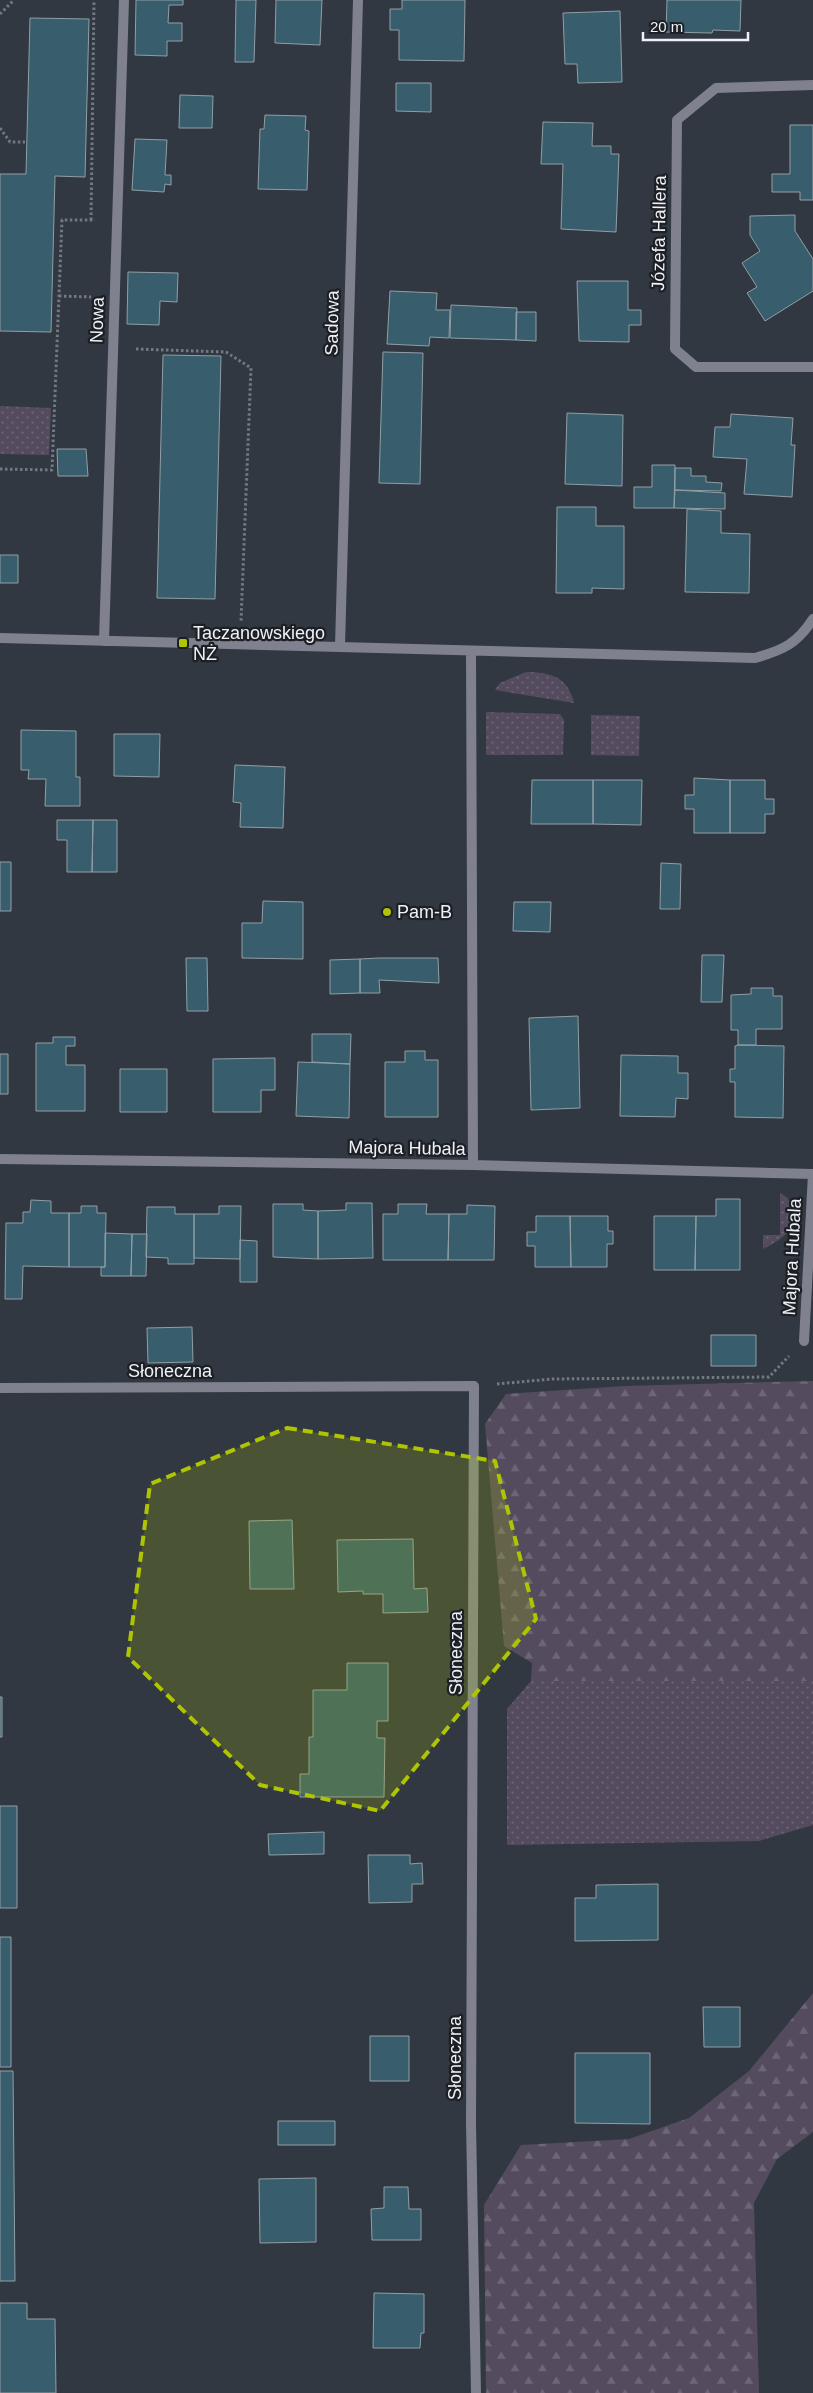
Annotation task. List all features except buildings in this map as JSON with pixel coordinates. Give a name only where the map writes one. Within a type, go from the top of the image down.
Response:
[{"type":"street","name":"Nowa","points":[[104,641],[124,0]]},
{"type":"street","name":"Sadowa","points":[[340,646],[358,0]]},
{"type":"street","name":"Józefa Hallera","points":[[813,85],[716,88],[677,120],[674,349],[696,367],[813,367]]},
{"type":"street","points":[[0,638],[755,658],[781,651],[808,635],[813,619]]},
{"type":"street","points":[[471,651],[474,1165]]},
{"type":"street","name":"Majora Hubala","points":[[0,1159],[474,1165],[813,1174]]},
{"type":"street","name":"Majora Hubala","points":[[804,1341],[813,1166]]},
{"type":"street","name":"Słoneczna","points":[[0,1388],[474,1386],[471,2123],[476,2393]]},
{"type":"path","points":[[0,14],[14,0]]},
{"type":"path","points":[[91,220],[94,0]]},
{"type":"path","points":[[0,128],[10,142],[25,142]]},
{"type":"path","points":[[0,469],[52,470],[62,220],[116,221]]},
{"type":"path","points":[[59,296],[114,298]]},
{"type":"path","points":[[113,349],[226,352],[251,368],[241,621]]},
{"type":"path","points":[[474,1386],[552,1379],[769,1377],[804,1341]]},
{"type":"highlighted area","points":[[287,1428],[495,1461],[536,1619],[380,1811],[260,1785],[128,1657],[150,1484]]},
{"type":"green space","points":[[0,406],[51,408],[49,455],[0,454]]},
{"type":"green space","points":[[526,672],[543,673],[557,678],[567,687],[574,703],[495,690],[500,683]]},
{"type":"green space","points":[[486,712],[560,714],[564,720],[563,755],[486,755]]},
{"type":"green space","points":[[591,715],[640,716],[639,756],[591,755]]},
{"type":"green space","points":[[780,1193],[792,1205],[795,1215],[794,1222],[787,1233],[763,1249],[763,1235],[780,1235]]},
{"type":"green space","points":[[813,1381],[813,1681],[531,1681],[532,1663],[504,1646],[485,1424],[506,1394],[625,1386]]},
{"type":"green space","points":[[531,1681],[813,1681],[813,1825],[759,1841],[507,1845],[507,1709]]},
{"type":"green space","points":[[813,1993],[813,2132],[777,2159],[754,2203],[759,2393],[486,2393],[484,2205],[521,2145],[629,2139],[689,2118],[749,2071]]},
{"type":"place","name":"Taczanowskiego NŻ","points":[[183,643]]},
{"type":"place","name":"Pam-B","points":[[387,912]]}]
